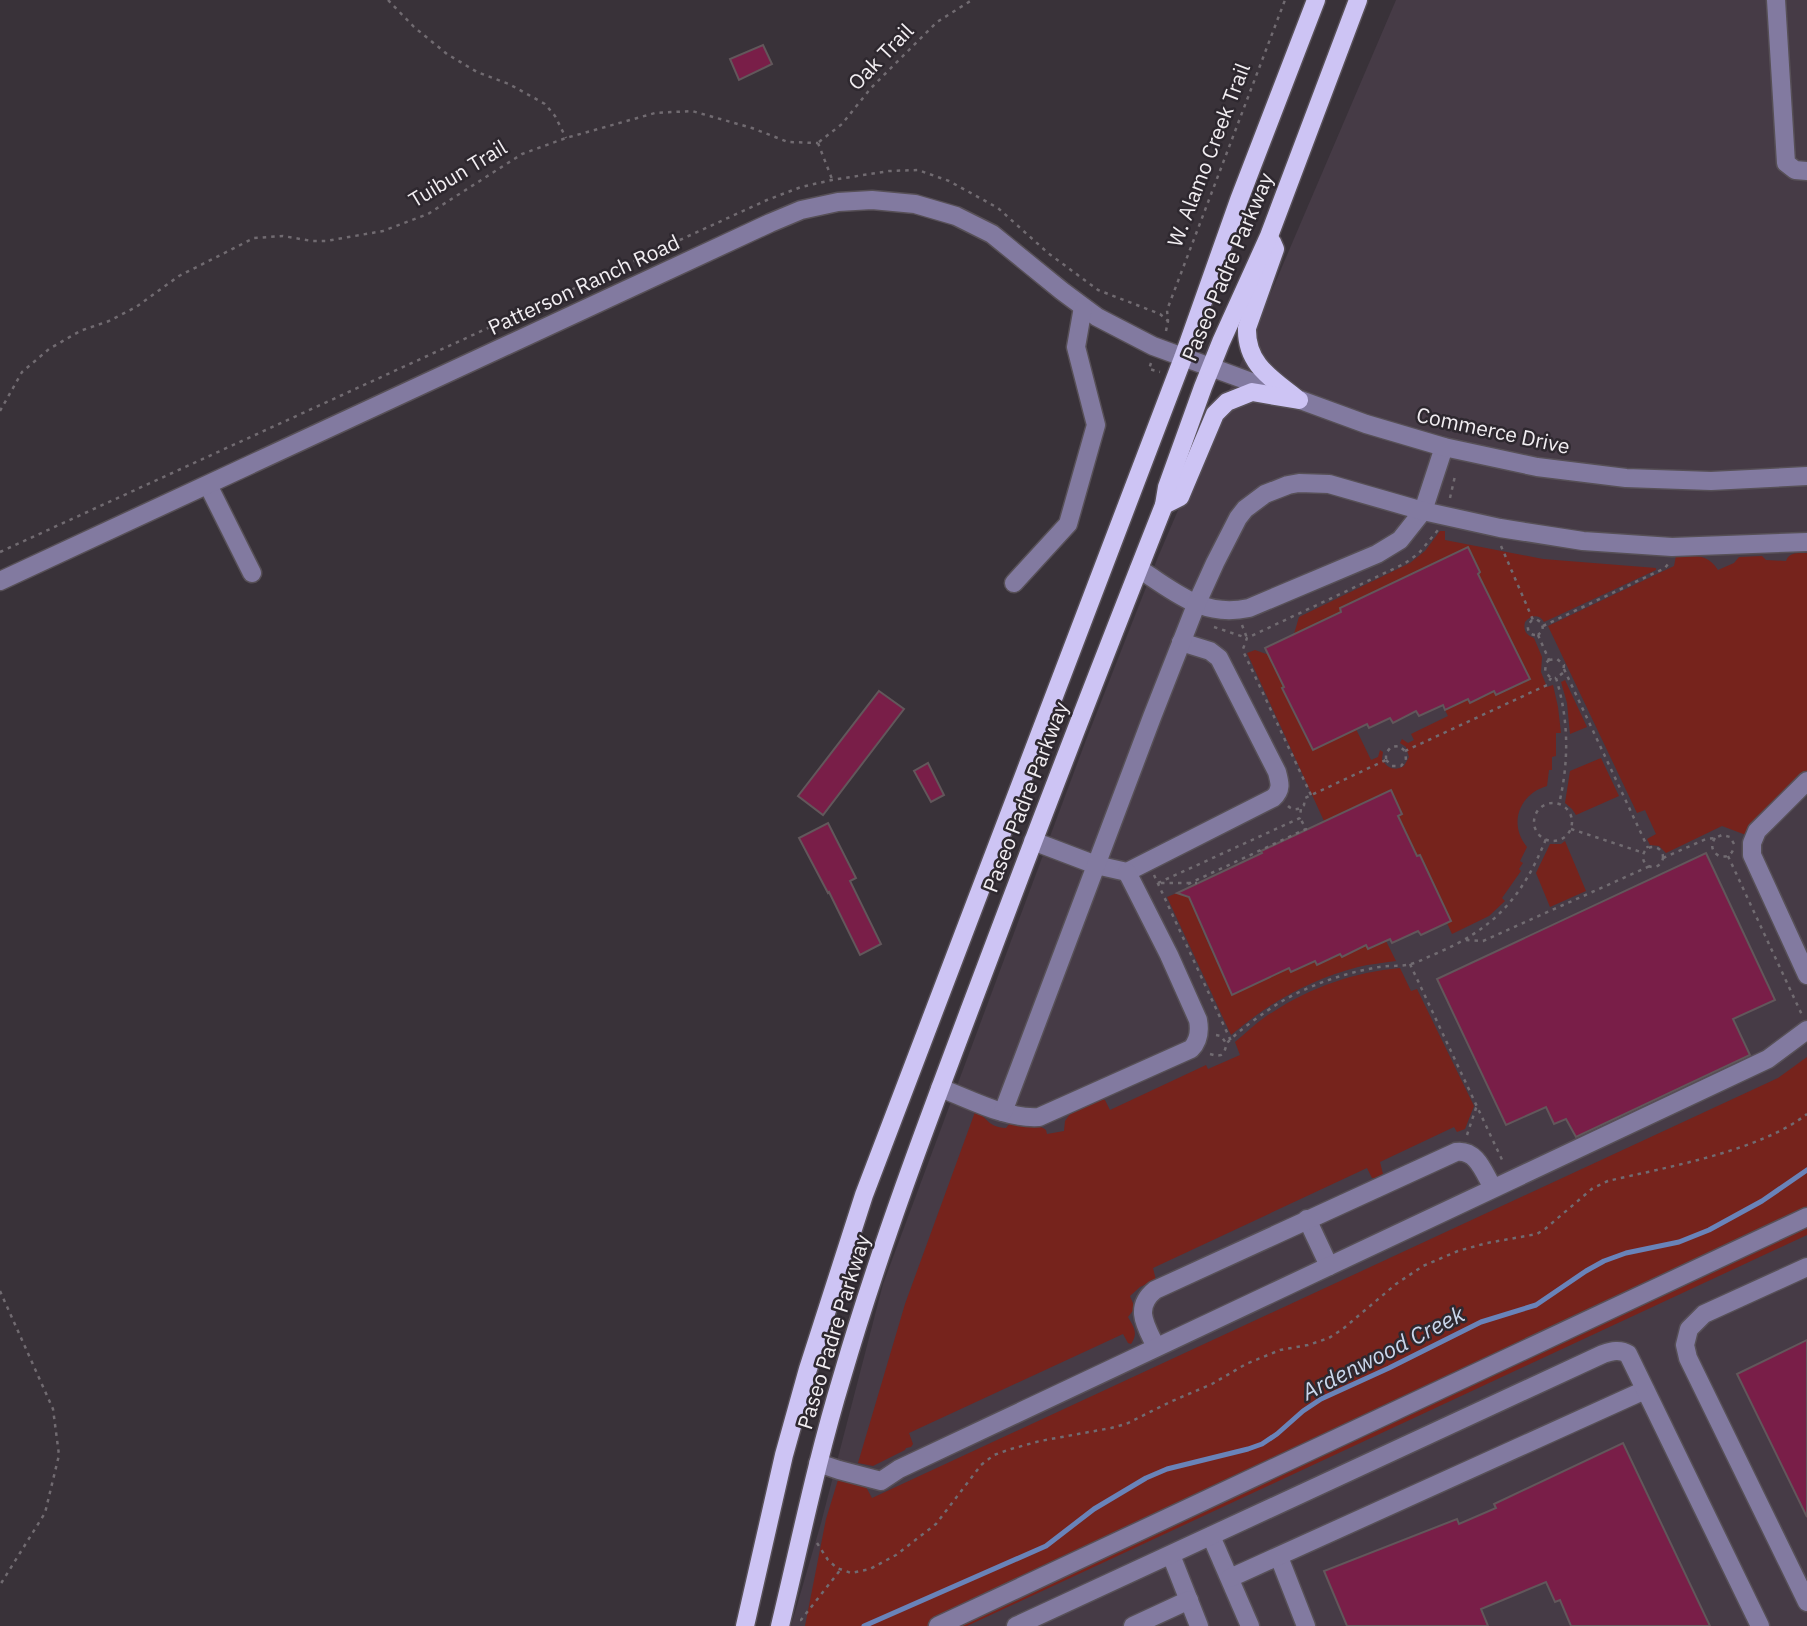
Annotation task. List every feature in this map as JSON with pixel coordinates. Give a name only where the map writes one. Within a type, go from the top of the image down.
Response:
[{"type":"main road","name":"Paseo Padre Parkway","points":[[745,1626],[781,1467],[801,1394],[864,1195],[1183,358],[1239,200],[1316,0]]},
{"type":"main road","name":"Paseo Padre Parkway","points":[[781,1622],[818,1463],[841,1379],[868,1292],[940,1088],[1164,505],[1167,487],[1210,368],[1269,236],[1358,0]]},
{"type":"main road","points":[[1269,236],[1275,249],[1247,328],[1249,347],[1257,365],[1299,400]]},
{"type":"main road","points":[[1164,505],[1180,497],[1215,414],[1227,402],[1252,392],[1299,400]]},
{"type":"street","points":[[1776,0],[1786,163],[1795,170],[1807,171]]},
{"type":"street","name":"Patterson Ranch Road","points":[[0,581],[770,223],[801,210],[838,202],[872,200],[915,204],[956,216],[992,234],[1097,317],[1183,358]]},
{"type":"street","points":[[1014,583],[1068,524],[1096,425],[1076,347],[1083,307]]},
{"type":"street","name":"Commerce Drive","points":[[1183,358],[1366,424],[1444,447],[1536,467],[1626,478],[1711,481],[1807,476]]},
{"type":"street","points":[[1139,569],[1196,605],[1214,610],[1236,611],[1262,603],[1377,554],[1400,540],[1423,511],[1444,447]]},
{"type":"street","points":[[1807,476],[1807,482]]},
{"type":"street","points":[[1003,1112],[1196,605],[1238,518],[1265,494],[1299,483],[1329,484],[1423,511],[1583,541],[1672,547],[1807,542]]},
{"type":"street","points":[[208,485],[252,573]]},
{"type":"street","points":[[1033,841],[1096,865],[1127,872],[1278,794],[1278,772],[1219,658],[1210,651],[1181,642]]},
{"type":"street","points":[[1807,781],[1758,831],[1752,843],[1752,855],[1807,975]]},
{"type":"street","points":[[940,1088],[1003,1112],[1034,1118],[1191,1049],[1196,1044],[1198,1020],[1127,872]]},
{"type":"street","points":[[818,1463],[881,1481],[899,1469],[1768,1059],[1807,1027]]},
{"type":"street","points":[[1156,1347],[1144,1320],[1143,1304],[1155,1290],[1450,1154],[1462,1151],[1474,1156],[1493,1188]]},
{"type":"street","points":[[938,1626],[1807,1217]]},
{"type":"street","points":[[1307,1219],[1329,1266]]},
{"type":"street","points":[[1807,1266],[1704,1314],[1689,1329],[1685,1345],[1688,1358],[1807,1602]]},
{"type":"street","points":[[1016,1626],[1611,1351],[1623,1351],[1628,1354],[1760,1626]]},
{"type":"street","points":[[1230,1578],[1645,1390]]},
{"type":"street","points":[[1211,1536],[1250,1626]]},
{"type":"street","points":[[1171,1555],[1199,1626]]},
{"type":"street","points":[[1279,1556],[1306,1626]]},
{"type":"street","points":[[1133,1626],[1189,1600]]},
{"type":"path","points":[[388,0],[414,27],[447,54],[477,72],[509,84],[545,104],[555,116],[566,138]]},
{"type":"path","name":"Oak Trail","points":[[818,143],[842,124],[871,88],[937,22],[972,0]]},
{"type":"path","name":"W. Alamo Creek Trail","points":[[1168,321],[1167,310],[1285,0]]},
{"type":"path","name":"Tuibun Trail","points":[[0,411],[22,372],[48,349],[80,331],[109,321],[136,307],[178,275],[254,238],[283,236],[327,241],[383,232],[428,214],[522,154],[566,138],[655,113],[692,111],[752,128],[788,142],[818,143]]},
{"type":"path","points":[[818,143],[832,180]]},
{"type":"path","points":[[1450,498],[1455,476]]},
{"type":"path","points":[[1208,625],[1247,638],[1404,564],[1419,553],[1442,525]]},
{"type":"path","points":[[1492,526],[1533,620]]},
{"type":"path","points":[[1543,626],[1665,568],[1670,561],[1672,547]]},
{"type":"path","points":[[1533,620],[1540,621],[1543,626],[1538,635]]},
{"type":"path","points":[[1533,620],[1528,625],[1529,632],[1538,635]]},
{"type":"path","points":[[1538,635],[1549,660]]},
{"type":"path","points":[[1247,638],[1244,653],[1311,795]]},
{"type":"path","points":[[1564,669],[1556,678],[1551,678],[1547,676],[1544,667],[1549,660],[1561,661],[1648,848]]},
{"type":"path","points":[[1405,751],[1547,685],[1551,678]]},
{"type":"path","points":[[1556,678],[1562,702],[1566,751],[1565,778],[1559,804]]},
{"type":"path","points":[[1399,746],[1405,751],[1406,760],[1401,766],[1392,766],[1386,760],[1386,753],[1391,747],[1399,746]]},
{"type":"path","points":[[1188,884],[1306,829],[1300,818],[1305,798],[1386,760]]},
{"type":"path","points":[[1286,801],[1294,810],[1301,808]]},
{"type":"path","points":[[1547,804],[1559,804],[1569,811],[1571,829],[1561,839],[1546,839],[1535,825],[1537,813],[1547,804]]},
{"type":"path","points":[[1158,883],[1300,818]]},
{"type":"path","points":[[1571,829],[1644,853]]},
{"type":"path","points":[[1465,940],[1483,941],[1650,866],[1659,865],[1663,858],[1718,835],[1727,835],[1733,840],[1733,851],[1723,857],[1715,854],[1712,846],[1715,838]]},
{"type":"path","points":[[1226,1043],[1279,1003],[1323,982],[1381,967],[1410,964],[1465,940],[1500,915],[1516,897],[1535,866],[1546,839]]},
{"type":"path","points":[[1648,848],[1643,858],[1650,866]]},
{"type":"path","points":[[1648,848],[1656,848],[1663,858]]},
{"type":"path","points":[[1728,856],[1807,1027]]},
{"type":"path","points":[[1147,861],[1231,1041]]},
{"type":"path","points":[[1158,883],[1197,883]]},
{"type":"path","points":[[1410,964],[1512,1180]]},
{"type":"path","points":[[1213,1036],[1221,1037],[1226,1043]]},
{"type":"path","points":[[1207,1050],[1213,1055],[1221,1054],[1226,1043]]},
{"type":"path","points":[[1462,1151],[1477,1105]]},
{"type":"path","points":[[801,1538],[817,1543],[836,1568],[850,1573],[870,1569],[896,1555],[924,1534],[945,1514],[981,1465],[994,1455],[1040,1441],[1126,1424],[1212,1384],[1246,1364],[1280,1350],[1329,1338],[1396,1284],[1423,1266],[1458,1251],[1537,1234],[1593,1188],[1608,1181],[1753,1143],[1807,1114]]},
{"type":"path","points":[[0,1291],[53,1409],[59,1455],[45,1513],[0,1585]]},
{"type":"path","points":[[781,1622],[801,1620],[841,1569]]},
{"type":"shaded area","points":[[1396,0],[1807,0],[1807,1626],[791,1626],[821,1523],[883,1284],[1086,740],[1158,557]]},
{"type":"shaded area","points":[[1440,531],[1445,531],[1445,540],[1543,559],[1656,568],[1544,622],[1535,616],[1525,622],[1526,632],[1534,638],[1542,657],[1541,672],[1547,687],[1553,685],[1561,733],[1556,733],[1556,756],[1552,757],[1552,770],[1549,770],[1547,786],[1529,796],[1519,811],[1518,829],[1527,847],[1520,861],[1523,863],[1519,869],[1521,871],[1502,898],[1505,901],[1489,916],[1452,934],[1447,923],[1451,921],[1398,816],[1402,814],[1324,821],[1247,653],[1255,650],[1269,655],[1312,750],[1356,729],[1371,760],[1378,757],[1380,750],[1383,752],[1382,759],[1389,767],[1394,769],[1404,766],[1409,757],[1406,747],[1400,743],[1402,739],[1408,743],[1414,740],[1411,734],[1448,716],[1445,710],[1468,699],[1470,703],[1494,691],[1497,695],[1530,678],[1478,574],[1480,572],[1468,547],[1340,608],[1341,612],[1294,634],[1299,617],[1410,563],[1425,551]]},
{"type":"shaded area","points":[[1797,553],[1807,553],[1807,775],[1754,821],[1746,835],[1722,826],[1666,853],[1659,846],[1650,845],[1647,839],[1656,834],[1645,810],[1637,813],[1548,626],[1674,566],[1676,556],[1705,558],[1718,570],[1734,563],[1739,557],[1762,556],[1766,560],[1786,561]]},
{"type":"shaded area","points":[[1565,680],[1587,727],[1570,734],[1567,703],[1561,682]]},
{"type":"shaded area","points":[[1601,758],[1619,796],[1576,815],[1565,803],[1570,771]]},
{"type":"shaded area","points":[[1565,841],[1586,891],[1550,907],[1536,873],[1550,844],[1561,844]]},
{"type":"shaded area","points":[[1177,893],[1189,897],[1232,994],[1289,968],[1291,972],[1315,961],[1317,965],[1366,945],[1368,949],[1386,941],[1396,961],[1358,967],[1323,978],[1275,1002],[1231,1035],[1167,897]]},
{"type":"shaded area","points":[[1400,968],[1411,991],[1417,989],[1474,1106],[1465,1129],[1457,1132],[1454,1127],[1380,1162],[1383,1174],[1375,1178],[1372,1178],[1367,1168],[1153,1268],[1156,1280],[1140,1287],[1130,1296],[1135,1308],[1128,1317],[1135,1333],[1131,1344],[1123,1334],[909,1433],[913,1444],[911,1447],[873,1466],[858,1463],[905,1304],[975,1112],[1000,1127],[1006,1128],[1010,1123],[1040,1127],[1046,1130],[1047,1134],[1064,1131],[1065,1121],[1070,1114],[1101,1099],[1105,1100],[1110,1110],[1206,1065],[1208,1069],[1240,1055],[1235,1042],[1268,1015],[1303,995],[1350,977]]},
{"type":"shaded area","points":[[1807,1057],[1807,1235],[967,1626],[805,1626],[826,1519],[838,1480],[866,1487],[872,1498],[1778,1078]]},
{"type":"building","points":[[763,45],[772,64],[739,80],[730,59]]},
{"type":"building","points":[[1468,547],[1480,572],[1478,574],[1530,679],[1496,695],[1494,691],[1470,703],[1468,699],[1445,710],[1443,705],[1419,716],[1416,711],[1393,723],[1390,718],[1369,728],[1367,724],[1313,750],[1265,648],[1341,612],[1340,608]]},
{"type":"building","points":[[879,691],[904,709],[823,815],[798,796]]},
{"type":"building","points":[[928,763],[944,795],[931,802],[914,771]]},
{"type":"building","points":[[1391,790],[1402,814],[1398,816],[1451,921],[1421,935],[1418,931],[1392,943],[1390,939],[1368,949],[1366,945],[1317,965],[1315,961],[1291,972],[1289,968],[1232,995],[1189,897],[1177,893]]},
{"type":"building","points":[[828,823],[856,878],[850,881],[881,944],[860,955],[799,838]]},
{"type":"building","points":[[1706,853],[1775,1000],[1733,1019],[1750,1055],[1576,1137],[1566,1119],[1554,1124],[1546,1107],[1506,1125],[1437,979]]},
{"type":"building","points":[[1807,1340],[1807,1517],[1737,1374]]},
{"type":"building","points":[[1623,1443],[1710,1626],[1571,1626],[1560,1600],[1555,1602],[1546,1582],[1481,1609],[1488,1626],[1347,1626],[1324,1571],[1457,1519],[1459,1524],[1496,1508],[1494,1504]]},
{"type":"waterway","name":"Ardenwood Creek","points":[[864,1626],[1046,1546],[1094,1509],[1146,1478],[1167,1469],[1262,1444],[1321,1399],[1481,1322],[1536,1305],[1604,1261],[1626,1253],[1679,1242],[1709,1230],[1762,1201],[1807,1170]]}]
